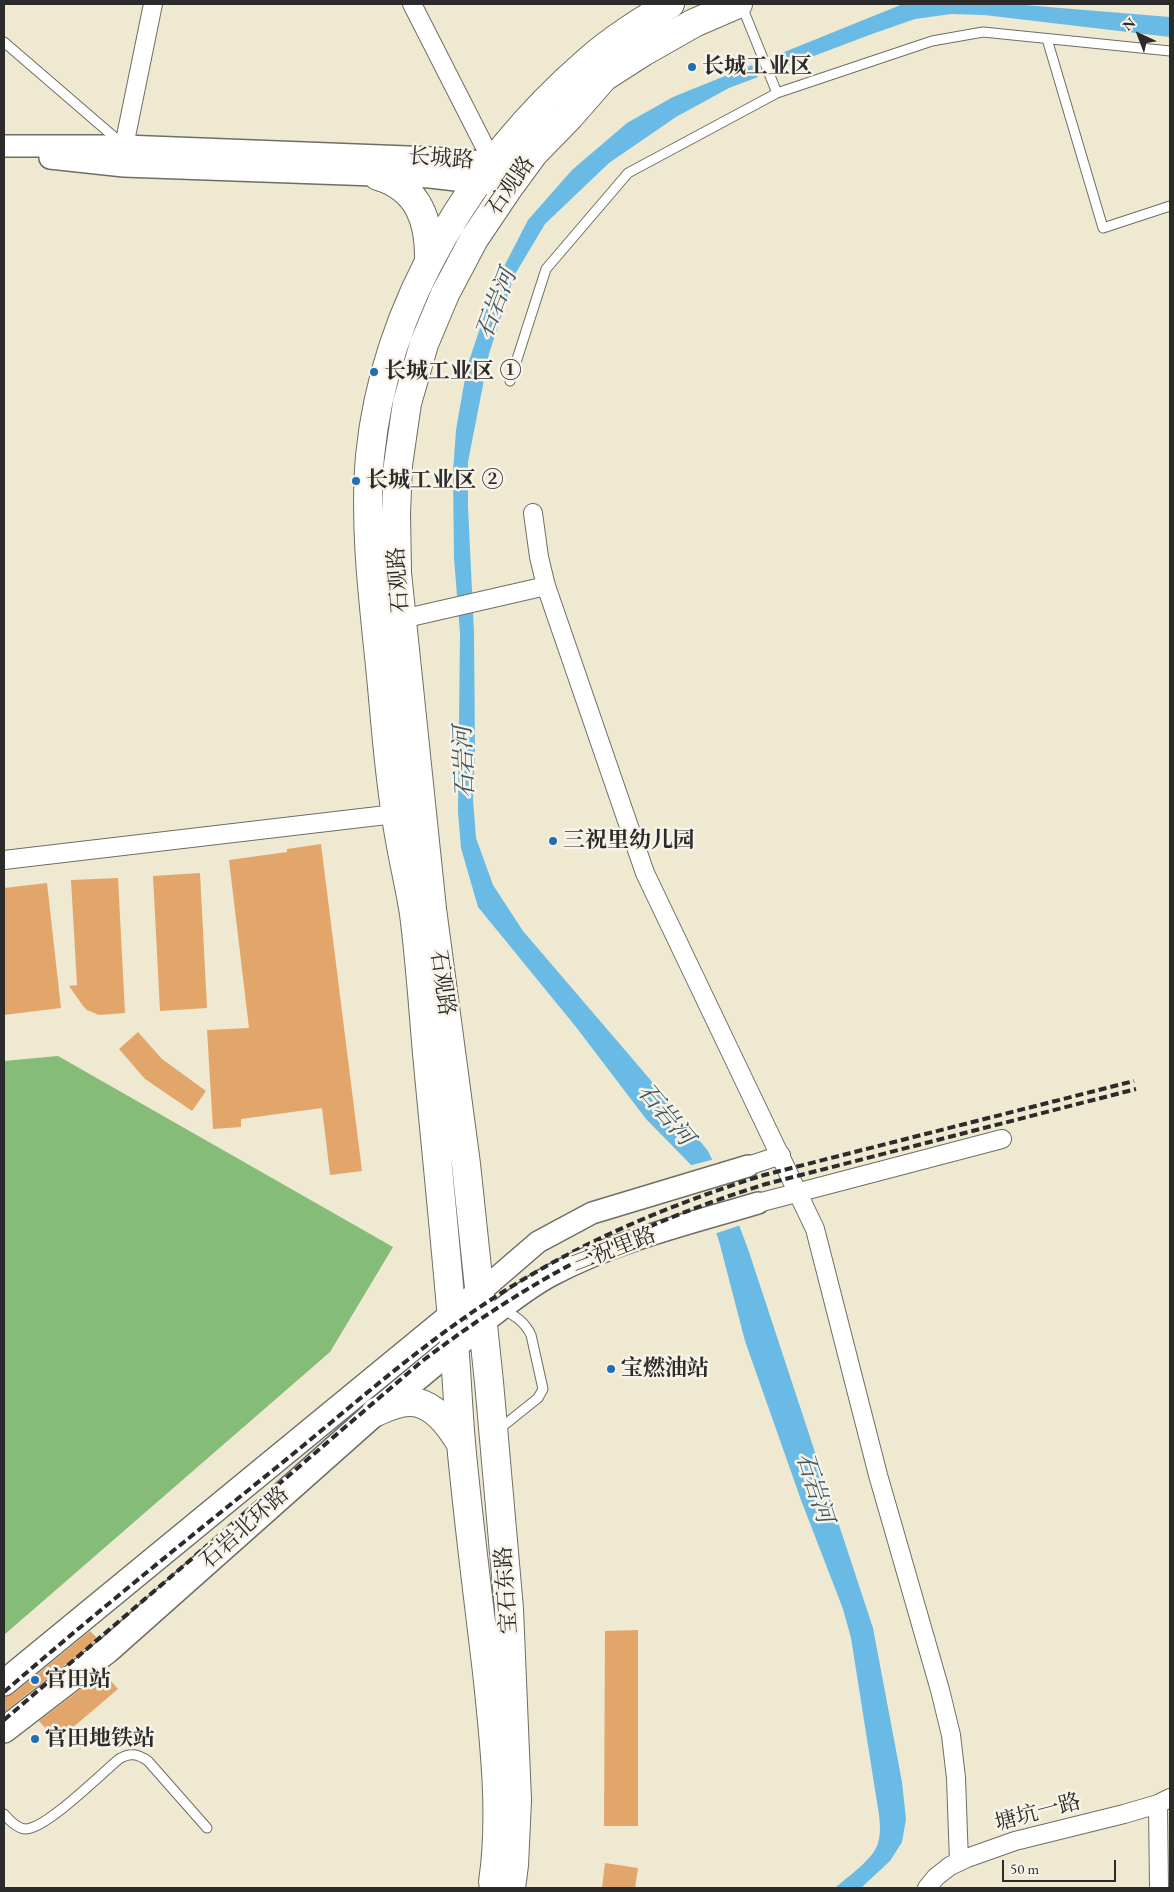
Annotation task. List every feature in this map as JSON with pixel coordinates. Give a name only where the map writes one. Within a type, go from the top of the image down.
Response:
[{"type":"main road","name":"石观路","points":[[451,1316],[413,911],[395,814],[372,584],[368,514],[370,455],[381,391],[397,338],[412,298],[429,262],[486,173],[514,135],[589,60],[632,27],[668,4]]},
{"type":"main road","name":"石观路","points":[[490,1305],[466,1164],[432,908],[397,573],[396,514],[398,465],[407,403],[424,344],[445,294],[474,240],[534,152],[604,78],[643,52],[694,23],[739,4]]},
{"type":"main road","points":[[378,176],[390,179],[400,185],[417,204],[426,223],[429,262]]},
{"type":"main road","name":"石岩北环路","points":[[4,1683],[451,1316],[490,1305]]},
{"type":"main road","name":"石岩北环路","points":[[4,1730],[108,1650],[376,1412],[454,1346],[490,1305]]},
{"type":"main road","name":"宝石东路","points":[[490,1305],[494,1433],[509,1609],[517,1800],[511,1888]]},
{"type":"main road","name":"宝石东路","points":[[451,1316],[461,1444],[493,1726],[497,1797],[496,1864],[492,1888]]},
{"type":"main road","points":[[376,1412],[401,1402],[412,1401],[424,1405],[434,1411],[448,1424],[461,1444]]},
{"type":"street","points":[[124,156],[153,4]]},
{"type":"street","points":[[412,4],[486,173]]},
{"type":"street","name":"长城路","points":[[4,146],[378,176],[430,178],[486,173]]},
{"type":"street","name":"长城路","points":[[4,152],[124,156],[433,158],[486,173],[509,187]]},
{"type":"street","points":[[533,513],[539,557],[546,586],[645,873],[815,1229],[878,1475],[940,1690],[951,1735],[956,1778],[959,1862]]},
{"type":"street","points":[[402,619],[546,586]]},
{"type":"street","points":[[4,860],[395,814]]},
{"type":"street","points":[[752,1205],[1002,1139]]},
{"type":"street","points":[[740,1168],[780,1155]]},
{"type":"street","name":"三祝里路","points":[[490,1305],[538,1242],[566,1225],[592,1212],[740,1168]]},
{"type":"street","name":"三祝里路","points":[[490,1305],[604,1251],[752,1205]]},
{"type":"street","points":[[1159,1888],[1164,1801]]},
{"type":"street","name":"塘坑一路","points":[[927,1888],[936,1877],[959,1862],[1014,1841],[1164,1801]]},
{"type":"lane","points":[[739,4],[775,89]]},
{"type":"lane","points":[[510,381],[546,269],[628,173],[775,89],[932,41],[983,32],[1170,51]]},
{"type":"lane","points":[[1048,39],[1103,228],[1170,206]]},
{"type":"lane","points":[[4,42],[124,156]]},
{"type":"lane","points":[[490,1305],[522,1321],[527,1326],[531,1335],[543,1389],[538,1398],[494,1433]]},
{"type":"lane","points":[[4,1814],[19,1828],[25,1829],[39,1825],[56,1813],[119,1759],[130,1754],[136,1754],[148,1761],[207,1828]]},
{"type":"green space","points":[[58,1056],[393,1247],[330,1352],[4,1635],[4,1061]]},
{"type":"water","name":"石岩河","points":[[903,4],[1012,4],[1170,17],[1170,37],[984,15],[951,14],[915,19],[729,88],[676,117],[609,163],[545,224],[514,276],[489,354],[468,462],[468,507],[474,633],[475,749],[473,799],[476,838],[493,885],[523,931],[648,1077],[708,1151],[723,1182],[748,1249],[873,1628],[902,1782],[906,1819],[902,1842],[890,1861],[861,1888],[835,1888],[871,1855],[878,1843],[880,1832],[879,1815],[851,1638],[843,1609],[801,1500],[745,1341],[719,1241],[692,1166],[646,1119],[576,1027],[478,907],[461,848],[458,812],[460,633],[454,558],[453,472],[456,430],[467,367],[494,286],[528,220],[572,170],[627,123],[673,97]]},
{"type":"pier","points":[[774,53],[781,71],[759,80],[751,62]]},
{"type":"pier","points":[[715,1159],[741,1225],[714,1234],[688,1166]]},
{"type":"building","points":[[321,844],[362,1171],[330,1175],[322,1108],[241,1119],[241,1127],[213,1129],[207,1030],[249,1028],[229,860],[287,852],[287,849]]},
{"type":"building","points":[[200,873],[207,1008],[160,1011],[153,876]]},
{"type":"building","points":[[118,878],[125,1013],[99,1015],[87,1010],[69,986],[77,985],[71,880]]},
{"type":"building","points":[[47,883],[61,1008],[4,1015],[4,888]]},
{"type":"building","points":[[138,1032],[162,1059],[206,1091],[192,1111],[145,1079],[119,1049]]},
{"type":"building","points":[[638,1630],[638,1826],[604,1826],[605,1631]]},
{"type":"building","points":[[90,1631],[98,1639],[4,1712],[4,1697],[13,1694]]},
{"type":"building","points":[[103,1672],[118,1689],[57,1741],[39,1721]]},
{"type":"building","points":[[605,1863],[638,1868],[635,1888],[602,1888]]},
{"type":"railway","points":[[4,1692],[139,1578],[405,1362],[486,1303],[551,1263],[655,1214],[764,1175],[1134,1081]]},
{"type":"railway","points":[[4,1720],[421,1362],[503,1305],[585,1257],[672,1217],[766,1184],[1136,1089]]},
{"type":"place","name":"长城工业区","points":[[692,67]]},
{"type":"place","name":"长城工业区 ①","points":[[374,372]]},
{"type":"place","name":"长城工业区 ②","points":[[356,481]]},
{"type":"place","name":"三祝里幼儿园","points":[[553,841]]},
{"type":"place","name":"宝燃油站","points":[[611,1369]]},
{"type":"place","name":"官田站","points":[[35,1680]]},
{"type":"place","name":"官田地铁站","points":[[35,1739]]}]
